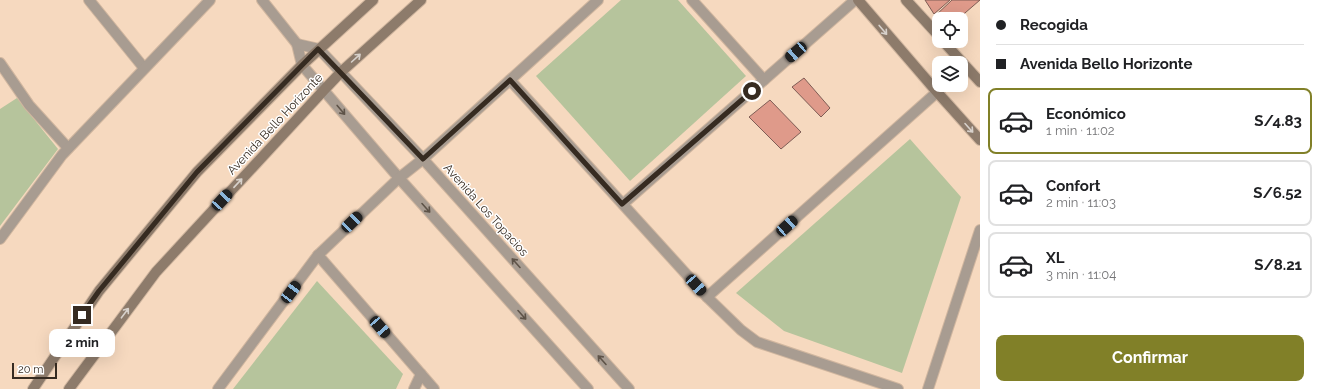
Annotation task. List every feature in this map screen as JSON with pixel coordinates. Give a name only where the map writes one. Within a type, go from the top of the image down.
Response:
[{"type":"street","points":[[89,0],[144,68]]},
{"type":"street","points":[[0,239],[68,148],[210,0]]},
{"type":"street","points":[[262,0],[298,44],[302,65],[399,178],[588,389]]},
{"type":"street","name":"Avenida Bello Horizonte","points":[[33,389],[99,291],[197,172],[318,49],[373,0]]},
{"type":"street","name":"Avenida Bello Horizonte","points":[[69,389],[156,272],[340,72],[421,0]]},
{"type":"street","points":[[218,389],[318,255],[399,178],[423,159],[598,0]]},
{"type":"street","points":[[692,0],[764,80]]},
{"type":"street","points":[[622,204],[856,0],[932,86]]},
{"type":"street","points":[[906,0],[932,28]]},
{"type":"street","points":[[298,44],[318,49]]},
{"type":"street","name":"Avenida Los Topacios","points":[[318,49],[423,159],[622,387]]},
{"type":"street","points":[[0,63],[29,105],[68,148]]},
{"type":"street","points":[[968,72],[980,82]]},
{"type":"street","points":[[510,80],[707,297],[741,330],[757,342],[898,389]]},
{"type":"street","points":[[707,297],[937,92],[980,140]]},
{"type":"street","points":[[928,389],[980,230]]},
{"type":"street","points":[[318,255],[434,389]]},
{"type":"street","points":[[414,389],[421,374]]},
{"type":"green space","points":[[621,0],[678,0],[746,76],[630,181],[536,76]]},
{"type":"green space","points":[[17,98],[58,149],[0,226],[0,109]]},
{"type":"green space","points":[[910,139],[961,197],[902,373],[784,331],[736,293]]},
{"type":"green space","points":[[317,281],[403,374],[396,389],[233,389]]},
{"type":"building","points":[[925,0],[950,0],[936,12],[933,12]]},
{"type":"building","points":[[952,0],[980,0],[966,12],[939,12]]},
{"type":"building","points":[[804,78],[830,108],[821,117],[792,87]]},
{"type":"building","points":[[770,100],[801,132],[781,149],[749,117]]},
{"type":"route","points":[[82,315],[99,291],[197,172],[318,49],[423,159],[510,80],[622,204],[752,91]]}]
